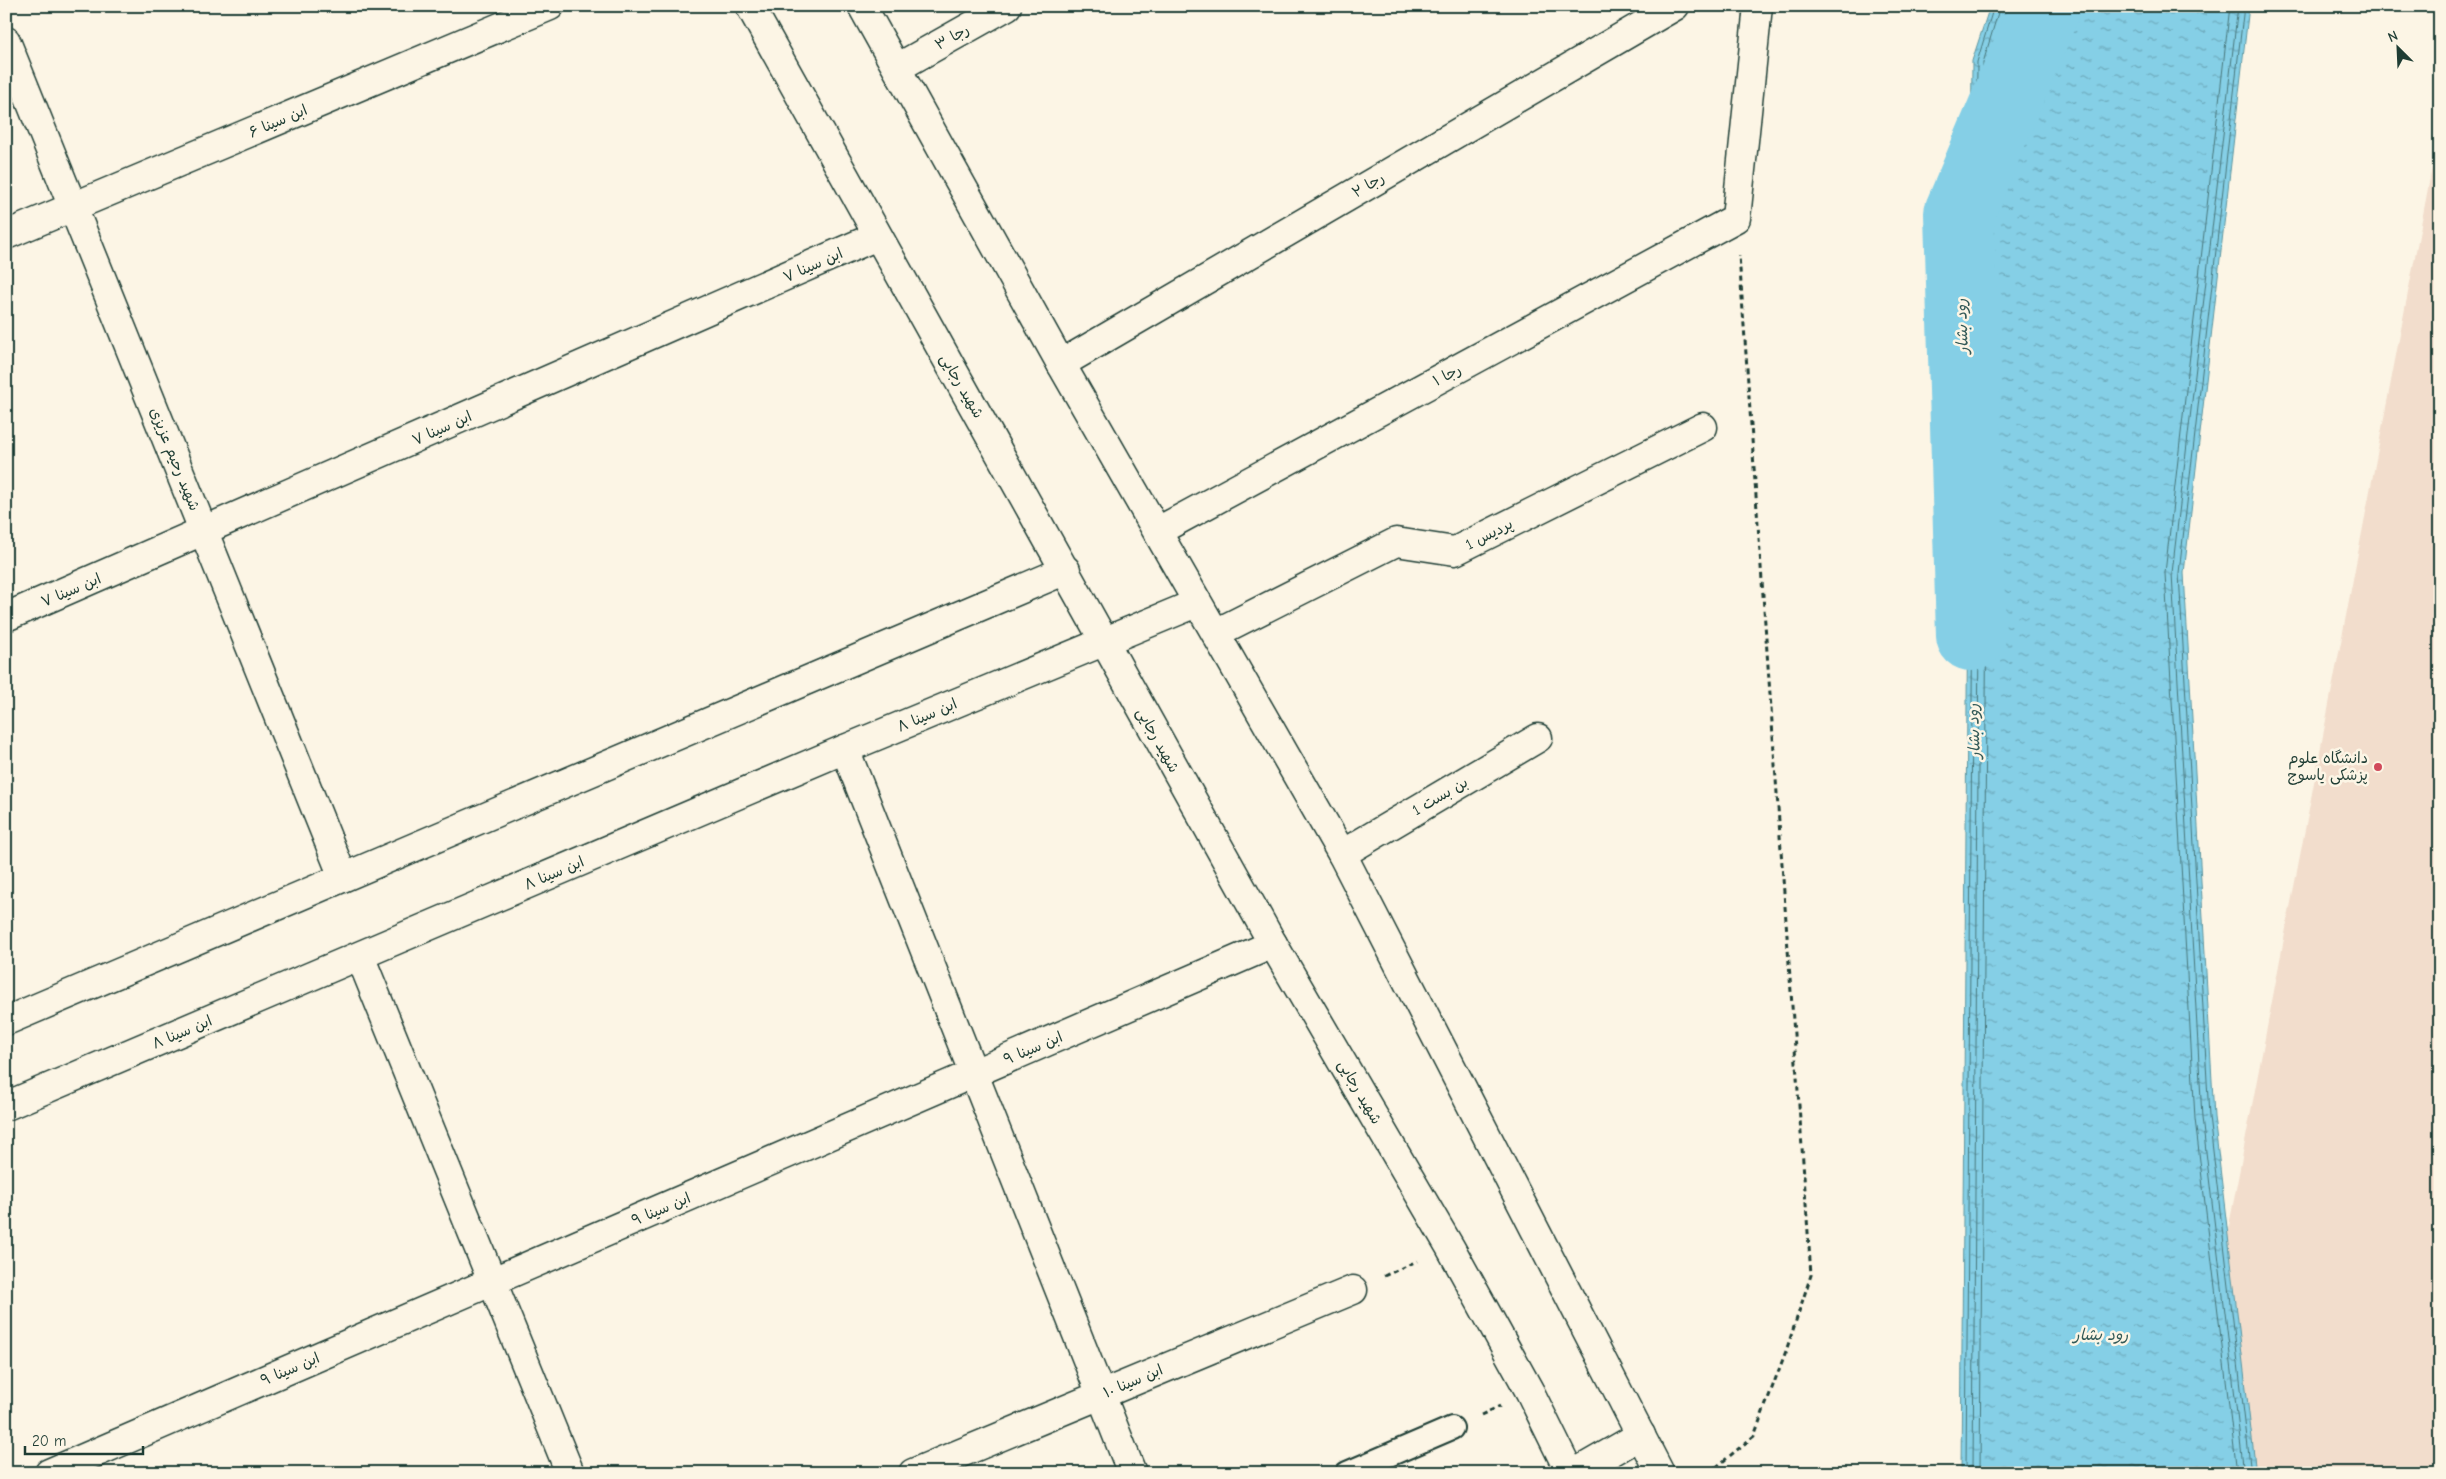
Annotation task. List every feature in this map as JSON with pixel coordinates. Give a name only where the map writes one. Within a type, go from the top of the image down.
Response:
[{"type":"street","name":"ابن سینا ۶","points":[[6,235],[550,6]]},
{"type":"street","name":"شهید رجایی","points":[[750,6],[1273,944],[1450,1246],[1530,1392],[1570,1473]]},
{"type":"street","points":[[862,6],[1060,364],[1158,531],[1342,854],[1660,1473]]},
{"type":"street","name":"رجا ۳","points":[[897,68],[1007,6]]},
{"type":"street","name":"رجا ۲","points":[[1060,364],[1675,6]]},
{"type":"street","points":[[1736,218],[1758,6]]},
{"type":"street","name":"شهید رحیم عزیزی","points":[[6,41],[343,877]]},
{"type":"street","name":"رجا ۱","points":[[1158,531],[1736,218]]},
{"type":"street","name":"ابن سینا ۷","points":[[6,617],[877,236]]},
{"type":"street","name":"پردیس 1","points":[[1216,633],[1396,542],[1455,551],[1703,427]]},
{"type":"street","points":[[6,1021],[1066,570]]},
{"type":"street","name":"ابن سینا ۸","points":[[6,1106],[845,749],[1197,602]]},
{"type":"street","name":"بن بست 1","points":[[1342,854],[1538,738]]},
{"type":"street","points":[[845,749],[1132,1473]]},
{"type":"street","name":"ابن سینا ۹","points":[[49,1473],[1273,944]]},
{"type":"street","points":[[360,956],[570,1473]]},
{"type":"street","name":"ابن سینا ۱۰","points":[[913,1473],[1353,1290]]},
{"type":"street","points":[[1576,1473],[1641,1435]]},
{"type":"lane","points":[[1347,1473],[1452,1428]]},
{"type":"path","points":[[1709,1473],[1754,1436],[1786,1351],[1811,1275],[1736,218]]},
{"type":"path","points":[[1353,1290],[1450,1246]]},
{"type":"path","points":[[1452,1428],[1530,1392]]},
{"type":"shaded area","name":"دانشگاه علوم پزشکی یاسوج","points":[[2440,126],[2440,1473],[2214,1473],[2194,1408]]},
{"type":"water","name":"رود بشار","points":[[1990,6],[2249,6],[2184,573],[2214,1117],[2256,1473],[1961,1473],[1972,61]]},
{"type":"waterway","name":"رود بشار","points":[[1971,636],[1959,213],[2046,6]]},
{"type":"place","name":"دانشگاه علوم پزشکی یاسوج","points":[[2378,767]]}]
